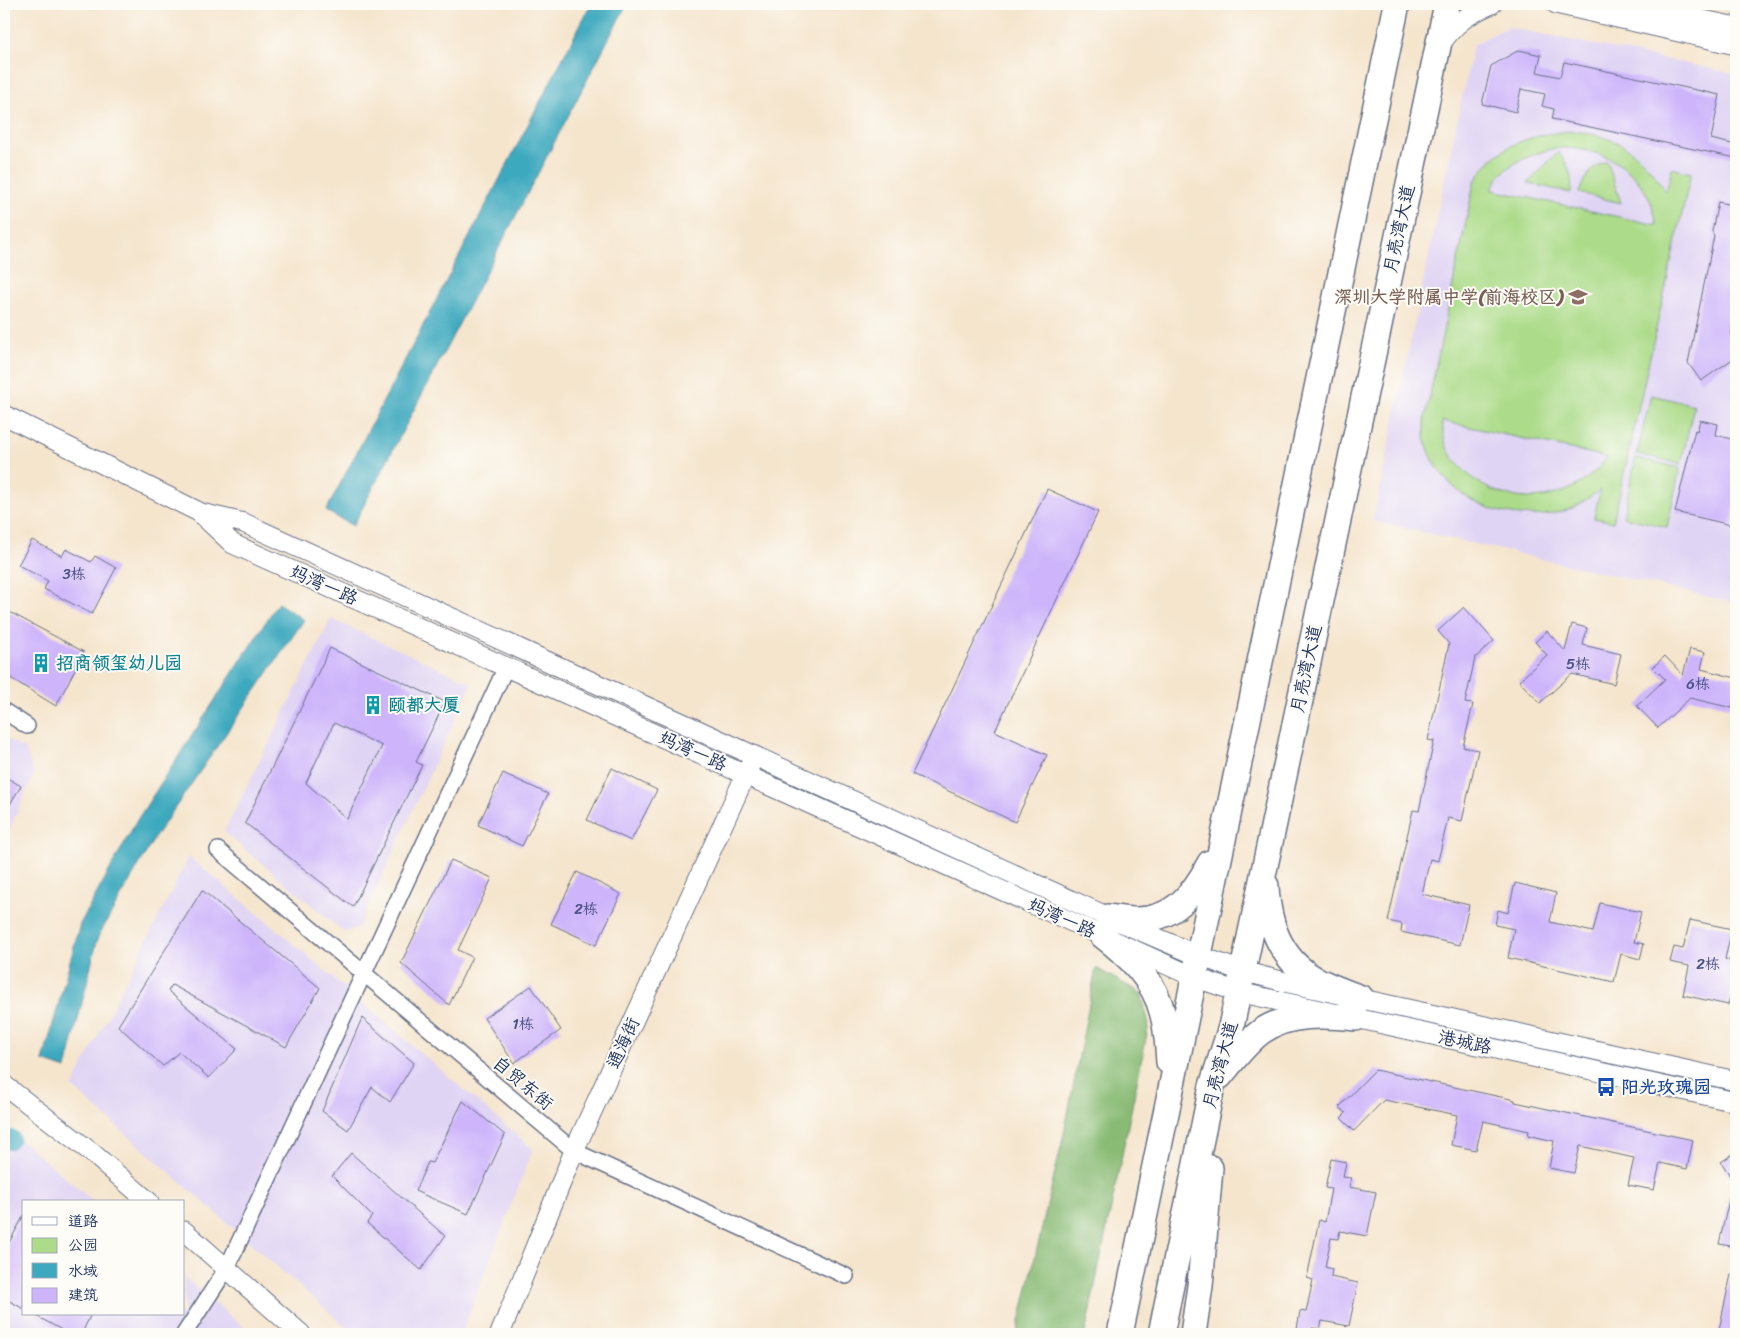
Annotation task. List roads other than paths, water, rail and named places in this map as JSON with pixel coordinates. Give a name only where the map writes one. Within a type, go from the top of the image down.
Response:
[{"type":"main road","name":"月亮湾大道","points":[[1162,1334],[1210,1097],[1231,1027],[1447,4]]},
{"type":"main road","points":[[1120,1334],[1393,10]]},
{"type":"main road","points":[[1169,1097],[1170,1063],[1167,1036],[1157,995],[1137,966],[1124,953],[1104,926],[1159,917],[1180,905],[1194,892],[1224,836]]},
{"type":"main road","points":[[1267,852],[1266,888],[1270,915],[1278,940],[1287,957],[1300,969],[1358,1008]]},
{"type":"main road","points":[[1194,1327],[1200,1286],[1212,1140],[1210,1097],[1247,1045],[1263,1031],[1281,1022],[1304,1017],[1327,1016],[1358,1008]]},
{"type":"street","points":[[1437,50],[1450,30],[1469,14],[1492,4]]},
{"type":"street","points":[[1556,4],[1736,45]]},
{"type":"street","points":[[1629,4],[1736,27]]},
{"type":"street","name":"妈湾一路","points":[[4,414],[201,513],[244,523],[754,756],[1104,926]]},
{"type":"street","name":"妈湾一路","points":[[201,513],[233,544],[745,775],[1196,966]]},
{"type":"street","points":[[184,1334],[226,1268],[506,667]]},
{"type":"street","points":[[4,711],[28,726]]},
{"type":"street","name":"通海街","points":[[500,1334],[574,1151],[754,756]]},
{"type":"street","name":"自贸东街","points":[[218,850],[574,1151],[846,1276]]},
{"type":"street","name":"港城路","points":[[1196,966],[1240,982],[1289,983],[1358,1008],[1736,1102]]},
{"type":"street","name":"港城路","points":[[1358,1008],[1736,1081]]},
{"type":"street","points":[[4,1085],[91,1152],[147,1200]]},
{"type":"street","points":[[185,1232],[301,1334]]},
{"type":"water","points":[[591,4],[627,4],[353,526],[326,511]]},
{"type":"water","points":[[278,603],[304,620],[155,837],[98,937],[66,1069],[43,1061],[80,924],[137,820]]},
{"type":"waterway","points":[[9,1142],[12,1138]]},
{"type":"place","name":"深圳大学附属中学(前海校区)","points":[[1578,297]]},
{"type":"place","name":"招商领玺幼儿园","points":[[41,663]]},
{"type":"place","name":"颐都大厦","points":[[373,705]]},
{"type":"place","name":"阳光玫瑰园","points":[[1606,1087]]}]
